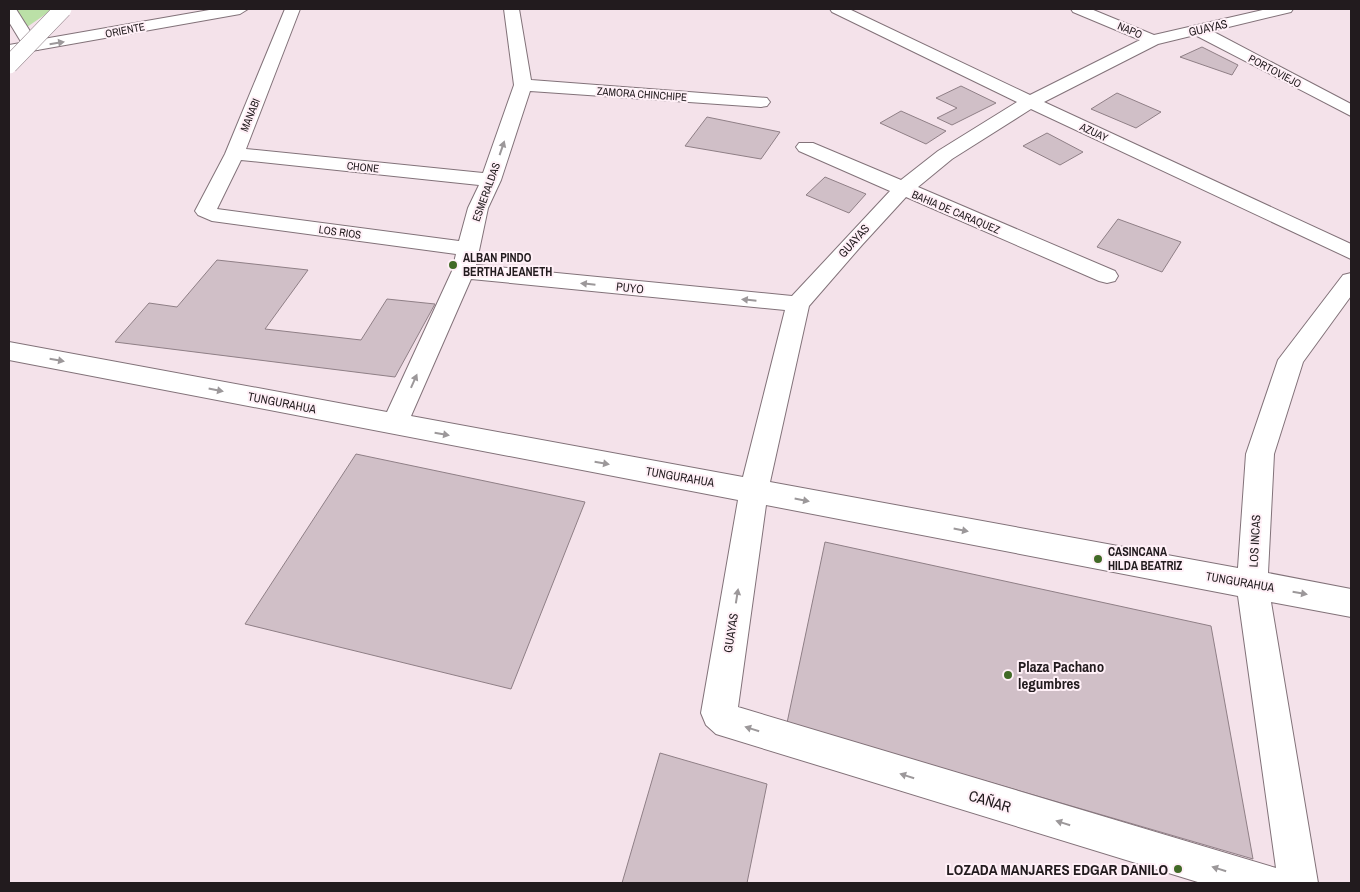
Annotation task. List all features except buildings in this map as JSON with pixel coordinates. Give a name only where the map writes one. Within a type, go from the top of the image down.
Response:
[{"type":"street","points":[[9,9],[32,47]]},
{"type":"street","points":[[9,65],[63,9]]},
{"type":"street","name":"ORIENTE","points":[[9,50],[240,9]]},
{"type":"street","name":"MANABI","points":[[212,215],[205,211],[235,154],[292,9]]},
{"type":"street","name":"ESMERALDAS","points":[[394,425],[463,271],[478,208],[491,180],[524,85],[511,9]]},
{"type":"street","name":"AZUAY","points":[[837,9],[1030,102],[1351,252]]},
{"type":"street","name":"NAPO","points":[[1078,9],[1153,40]]},
{"type":"street","points":[[1231,9],[1253,18]]},
{"type":"street","name":"GUAYAS","points":[[718,713],[754,490],[798,304],[854,240],[902,190],[945,155],[1030,102],[1153,40],[1200,31],[1286,9]]},
{"type":"street","name":"PORTOVIEJO","points":[[1200,31],[1351,111]]},
{"type":"street","name":"ZAMORA CHINCHIPE","points":[[524,85],[760,102]]},
{"type":"street","name":"BAHIA DE CARAQUEZ","points":[[806,146],[902,190],[1107,276]]},
{"type":"street","name":"CHONE","points":[[235,154],[491,180]]},
{"type":"street","name":"LOS RIOS","points":[[212,215],[469,249]]},
{"type":"street","name":"PUYO","points":[[463,271],[798,304]]},
{"type":"street","name":"LOS INCAS","points":[[1298,883],[1252,584],[1260,454],[1291,360],[1351,280]]},
{"type":"street","name":"TUNGURAHUA","points":[[9,352],[1351,603]]},
{"type":"street","name":"CAÑAR","points":[[718,713],[728,722],[1266,883]]},
{"type":"green space","points":[[9,9],[53,9],[17,34],[9,19]]},
{"type":"place","name":"ALBAN PINDO BERTHA JEANETH","points":[[453,265]]},
{"type":"place","name":"CASINCANA HILDA BEATRIZ","points":[[1098,559]]},
{"type":"place","name":"Plaza Pachano legumbres","points":[[1008,675]]},
{"type":"place","name":"LOZADA MANJARES EDGAR DANILO","points":[[1178,869]]}]
